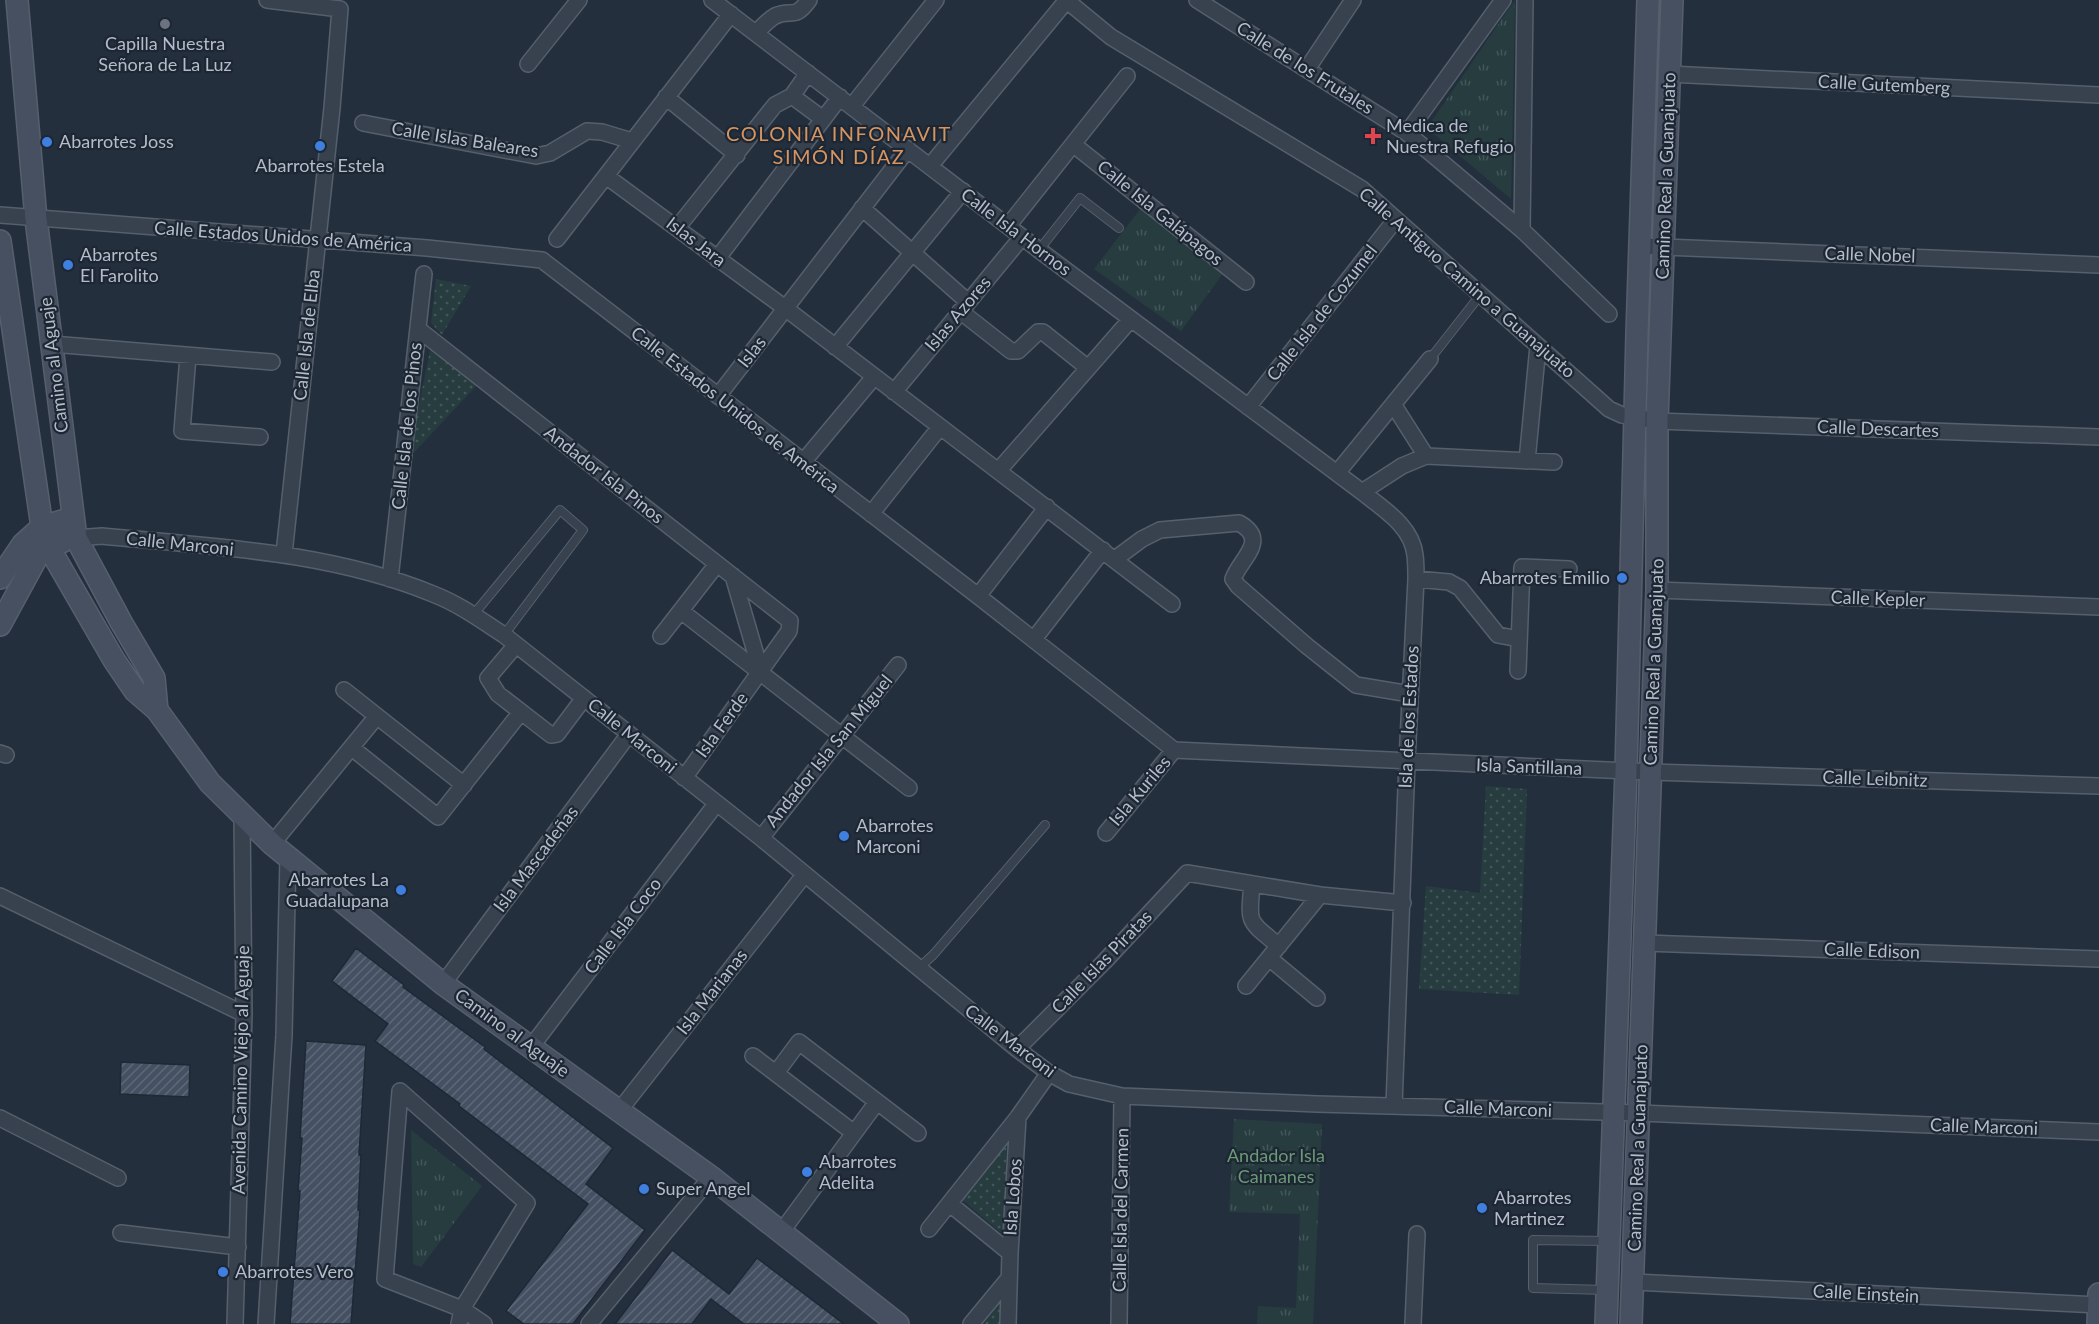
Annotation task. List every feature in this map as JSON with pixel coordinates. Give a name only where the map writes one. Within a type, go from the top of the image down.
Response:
[{"type":"street","name":"Camino al Aguaje","points":[[17,0],[36,219],[74,528],[121,622],[154,678],[157,710]]},
{"type":"street","name":"Calle Isla de Elba","points":[[267,0],[340,9],[284,554]]},
{"type":"street","points":[[528,64],[579,0]]},
{"type":"street","points":[[756,33],[773,17],[780,14],[794,14],[802,10],[809,0]]},
{"type":"street","points":[[717,259],[823,119],[846,102],[936,0]]},
{"type":"street","points":[[930,166],[1067,0]]},
{"type":"street","name":"Calle Antiguo Camino a Guanajuato","points":[[1067,0],[1111,37],[1362,189],[1609,409],[1622,415],[1657,421]]},
{"type":"street","name":"Calle de los Frutales","points":[[1197,0],[1214,4],[1307,69],[1407,133],[1522,230],[1609,314]]},
{"type":"street","points":[[1307,69],[1353,0]]},
{"type":"street","points":[[1407,133],[1503,0]]},
{"type":"street","points":[[1522,230],[1526,0]]},
{"type":"street","name":"Camino Real a Guanajuato","points":[[1606,1324],[1626,771],[1648,0]]},
{"type":"street","name":"Camino Real a Guanajuato","points":[[1631,1324],[1657,590],[1657,421],[1672,0]]},
{"type":"street","name":"Calle Isla Hornos","points":[[714,1],[1248,407]]},
{"type":"street","points":[[557,239],[731,14]]},
{"type":"street","points":[[677,228],[775,105],[792,96],[808,73]]},
{"type":"street","name":"Calle Gutemberg","points":[[1669,74],[2099,95]]},
{"type":"street","points":[[1008,226],[1127,76]]},
{"type":"street","points":[[792,96],[823,119]]},
{"type":"street","points":[[666,97],[736,155]]},
{"type":"street","name":"Calle Islas Baleares","points":[[363,123],[536,156],[550,153],[587,131],[603,132],[632,141]]},
{"type":"street","name":"Calle Isla Galápagos","points":[[1074,144],[1246,282]]},
{"type":"street","points":[[785,308],[908,149]]},
{"type":"street","name":"Islas Jara","points":[[606,176],[785,308],[1172,604]]},
{"type":"street","points":[[836,347],[963,191]]},
{"type":"street","points":[[862,208],[913,253],[1011,351],[1018,351],[1038,332],[1042,332],[1088,368]]},
{"type":"street","name":"Calle Estados Unidos de América","points":[[0,215],[542,260],[1034,639],[1174,750]]},
{"type":"street","name":"Calle Isla de Cozumel","points":[[1248,407],[1396,219]]},
{"type":"street","name":"Islas Azores","points":[[894,392],[1022,237]]},
{"type":"street","name":"Camino al Aguaje","points":[[0,241],[3,292],[45,537],[114,660],[135,691],[157,710],[210,783],[288,858],[443,984],[711,1177],[897,1324]]},
{"type":"street","name":"Calle Nobel","points":[[1640,246],[2099,265]]},
{"type":"street","name":"Calle Isla de los Pinos","points":[[390,579],[424,274]]},
{"type":"street","name":"Islas","points":[[718,396],[785,308]]},
{"type":"street","points":[[999,470],[1131,319]]},
{"type":"street","name":"Andador Isla Pinos","points":[[418,329],[790,621]]},
{"type":"street","points":[[52,344],[272,362]]},
{"type":"street","points":[[1527,461],[1538,346]]},
{"type":"street","points":[[188,356],[182,431],[260,437]]},
{"type":"street","points":[[1337,474],[1430,359]]},
{"type":"street","points":[[803,462],[874,377]]},
{"type":"street","points":[[1393,404],[1426,456]]},
{"type":"street","name":"Isla de los Estados","points":[[1248,407],[1393,517],[1408,534],[1415,553],[1416,579],[1394,1106]]},
{"type":"street","name":"Calle Descartes","points":[[1657,421],[2099,437]]},
{"type":"street","points":[[871,514],[940,427]]},
{"type":"street","points":[[1362,492],[1402,466],[1426,456],[1554,462]]},
{"type":"street","points":[[978,596],[1047,507]]},
{"type":"street","points":[[1115,559],[1142,539],[1160,531],[1239,523],[1247,529],[1253,547],[1236,570],[1233,579],[1238,586],[1356,685],[1410,694]]},
{"type":"street","points":[[0,578],[23,544],[74,528]]},
{"type":"street","name":"Calle Marconi","points":[[74,528],[102,536],[284,554],[337,564],[435,594],[474,615],[504,635],[761,838],[1017,1049],[1049,1073],[1069,1084],[1122,1096],[1639,1113],[2099,1132]]},
{"type":"street","points":[[0,625],[37,557],[45,537]]},
{"type":"street","points":[[1034,639],[1103,550]]},
{"type":"street","points":[[661,636],[717,564]]},
{"type":"street","points":[[1518,671],[1522,567],[1569,569]]},
{"type":"street","points":[[733,576],[761,672]]},
{"type":"street","points":[[1416,579],[1449,582],[1460,588],[1498,635],[1519,639]]},
{"type":"street","name":"Calle Kepler","points":[[1657,590],[2099,607]]},
{"type":"street","points":[[681,611],[909,788]]},
{"type":"street","name":"Isla Ferde","points":[[684,778],[789,631],[790,621]]},
{"type":"street","points":[[516,645],[488,678],[498,694],[521,712],[551,735],[557,734],[584,698]]},
{"type":"street","name":"Andador Isla San Miguel","points":[[761,838],[898,665]]},
{"type":"street","points":[[344,690],[464,785]]},
{"type":"street","points":[[352,748],[438,817],[521,712]]},
{"type":"street","points":[[272,844],[377,716]]},
{"type":"street","name":"Isla Mascadeñas","points":[[443,984],[629,734]]},
{"type":"street","points":[[1174,750],[1407,761]]},
{"type":"street","name":"Isla Kuriles","points":[[1106,833],[1174,750]]},
{"type":"street","name":"Isla Santillana","points":[[1407,761],[1651,772]]},
{"type":"street","name":"Calle Leibnitz","points":[[1651,772],[2099,786]]},
{"type":"street","name":"Calle Isla Coco","points":[[531,1047],[716,804]]},
{"type":"street","name":"Avenida Camino Viejo al Aguaje","points":[[235,1324],[244,1014],[242,816]]},
{"type":"street","name":"Avenida Camino Viejo al Aguaje","points":[[266,1324],[284,1035],[288,858]]},
{"type":"street","name":"Calle Islas Piratas","points":[[1017,1049],[1186,873],[1252,885]]},
{"type":"street","name":"Isla Marianas","points":[[619,1111],[805,874]]},
{"type":"street","points":[[1317,998],[1274,952],[1253,924],[1249,916],[1252,885],[1320,895],[1402,903]]},
{"type":"street","points":[[1246,986],[1320,895]]},
{"type":"street","points":[[0,896],[244,1014]]},
{"type":"street","name":"Calle Edison","points":[[1646,943],[2099,959]]},
{"type":"street","points":[[776,1073],[799,1042],[918,1133]]},
{"type":"street","points":[[753,1056],[854,1133]]},
{"type":"street","name":"Isla Lobos","points":[[929,1229],[1018,1117],[1049,1073]]},
{"type":"street","points":[[460,1316],[527,1203],[400,1091],[385,1279],[460,1316],[484,1324]]},
{"type":"street","name":"Calle Isla del Carmen","points":[[1119,1324],[1122,1096]]},
{"type":"street","points":[[782,1231],[877,1102]]},
{"type":"street","name":"Isla Lobos","points":[[1008,1324],[1018,1117]]},
{"type":"street","points":[[0,1118],[118,1178]]},
{"type":"street","points":[[589,1324],[711,1177]]},
{"type":"street","points":[[950,1204],[1010,1252]]},
{"type":"street","points":[[121,1233],[238,1247]]},
{"type":"street","points":[[1413,1324],[1418,1234]]},
{"type":"street","points":[[971,1324],[1009,1278]]},
{"type":"street","name":"Calle Einstein","points":[[1634,1282],[2099,1305]]},
{"type":"street","points":[[2098,1324],[2099,1294]]},
{"type":"lane","points":[[1039,250],[1080,198],[1119,228]]},
{"type":"lane","points":[[1430,359],[1481,294]]},
{"type":"lane","points":[[474,615],[560,510],[583,530],[504,635]]},
{"type":"lane","points":[[919,968],[934,954],[1045,825]]},
{"type":"lane","points":[[1607,1290],[1533,1288],[1533,1240],[1609,1241]]},
{"type":"green space","points":[[1515,0],[1511,199],[1427,128]]},
{"type":"green space","points":[[1141,208],[1224,272],[1181,331],[1094,269]]},
{"type":"green space","points":[[436,279],[471,286],[442,335],[431,323]]},
{"type":"green space","points":[[431,346],[478,384],[408,459]]},
{"type":"green space","points":[[1486,786],[1527,789],[1519,995],[1419,989],[1426,886],[1480,893]]},
{"type":"green space","name":"Andador Isla Caimanes","points":[[1234,1119],[1322,1124],[1313,1324],[1257,1324],[1258,1306],[1296,1308],[1300,1214],[1229,1212]]},
{"type":"green space","points":[[411,1130],[482,1186],[421,1267],[413,1264]]},
{"type":"green space","points":[[1007,1136],[1004,1235],[960,1198]]},
{"type":"green space","points":[[1002,1299],[1002,1324],[984,1324]]},
{"type":"building","points":[[356,948],[404,985],[403,987],[485,1047],[484,1049],[613,1148],[586,1184],[645,1230],[573,1324],[524,1324],[506,1311],[588,1204],[375,1041],[388,1024],[332,981]]},
{"type":"building","points":[[306,1041],[366,1045],[359,1155],[361,1155],[358,1210],[360,1210],[351,1324],[290,1324],[300,1191],[298,1191],[302,1138],[300,1138]]},
{"type":"building","points":[[121,1062],[190,1065],[189,1097],[120,1094]]},
{"type":"building","points":[[672,1250],[729,1294],[757,1258],[844,1324],[744,1324],[711,1299],[692,1324],[615,1324]]},
{"type":"place","name":"Capilla Nuestra Señora de La Luz","points":[[165,24]]},
{"type":"place","name":"Medica de Nuestra Refugio","points":[[1373,136]]},
{"type":"place","name":"Abarrotes Joss","points":[[47,142]]},
{"type":"place","name":"Abarrotes Estela","points":[[320,146]]},
{"type":"place","name":"Abarrotes El Farolito","points":[[68,265]]},
{"type":"place","name":"Abarrotes Emilio","points":[[1622,578]]},
{"type":"place","name":"Abarrotes Marconi","points":[[844,836]]},
{"type":"place","name":"Abarrotes La Guadalupana","points":[[401,890]]},
{"type":"place","name":"Abarrotes Adelita","points":[[807,1172]]},
{"type":"place","name":"Super Angel","points":[[644,1189]]},
{"type":"place","name":"Abarrotes Martinez","points":[[1482,1208]]},
{"type":"place","name":"Abarrotes Vero","points":[[223,1272]]},
{"type":"district","name":"COLONIA INFONAVIT SIMÓN DÍAZ","points":[[839,146]]}]
